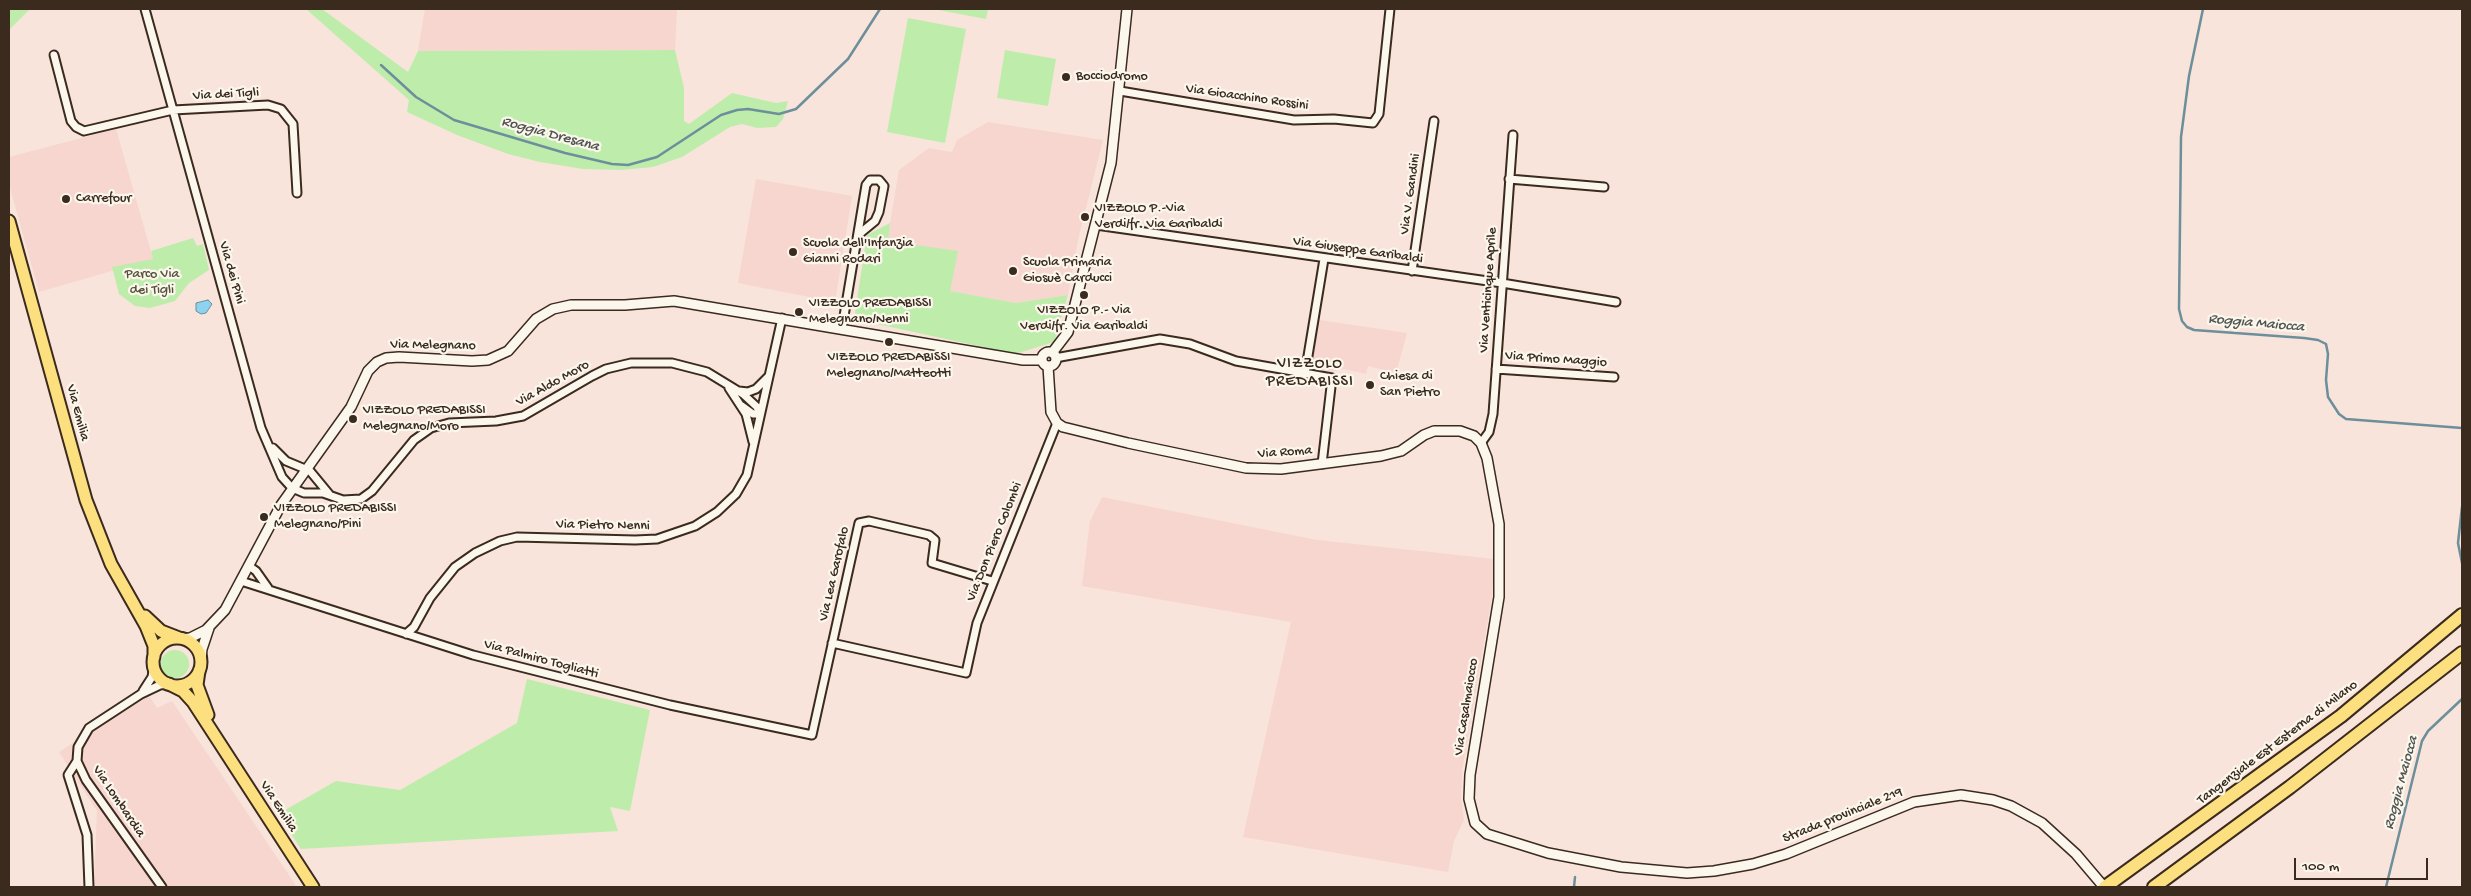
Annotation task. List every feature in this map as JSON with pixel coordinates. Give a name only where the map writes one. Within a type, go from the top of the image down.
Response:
[{"type":"highway","name":"Tangenziale Est Esterna di Milano","points":[[2104,887],[2341,716],[2462,615]]},
{"type":"highway","points":[[2154,887],[2290,787],[2462,653]]},
{"type":"main road","name":"Via Emilia","points":[[9,221],[12,248],[86,500],[111,564],[136,606],[153,643],[154,661]]},
{"type":"main road","name":"Via Emilia","points":[[136,606],[156,628],[181,639]]},
{"type":"main road","points":[[181,639],[194,645],[200,665],[194,679],[185,684],[169,684],[158,676],[154,661],[163,643],[181,639]]},
{"type":"main road","name":"Via Emilia","points":[[200,665],[197,681],[199,693],[219,742]]},
{"type":"main road","name":"Via Emilia","points":[[169,684],[183,691],[191,699],[313,887]]},
{"type":"street","name":"Via dei Pini","points":[[145,9],[261,428],[282,477],[292,488]]},
{"type":"street","points":[[1057,422],[1050,409],[1045,363],[1054,363],[1054,355],[1068,332],[1112,158],[1127,9]]},
{"type":"street","name":"Via Gioacchino Rossini","points":[[1120,92],[1294,120],[1334,119],[1373,123],[1379,114],[1390,9]]},
{"type":"street","points":[[54,55],[72,121],[78,129],[90,131],[173,110]]},
{"type":"street","name":"Via dei Tigli","points":[[173,110],[264,105],[281,109],[293,124],[297,193]]},
{"type":"street","name":"Via V. Gandini","points":[[1412,271],[1434,121]]},
{"type":"street","name":"Via Venticinque Aprile","points":[[1481,443],[1489,432],[1492,421],[1513,135]]},
{"type":"street","points":[[1509,179],[1604,187]]},
{"type":"street","points":[[842,328],[866,185],[870,180],[879,180],[884,186],[879,212],[875,221],[858,235]]},
{"type":"street","name":"Via Giuseppe Garibaldi","points":[[1096,225],[1502,283],[1616,302]]},
{"type":"street","points":[[1305,374],[1324,259]]},
{"type":"street","name":"Via Melegnano","points":[[181,639],[190,638],[210,627],[225,610],[273,518],[292,488],[351,407],[368,371],[377,362],[386,358],[402,357],[472,362],[495,359],[510,349],[542,314],[553,308],[571,305],[625,306],[679,301],[1045,363]]},
{"type":"street","name":"Via Pietro Nenni","points":[[406,634],[414,627],[430,598],[455,567],[474,553],[500,541],[527,537],[645,540],[671,536],[695,526],[717,512],[736,494],[747,475],[782,318]]},
{"type":"street","points":[[1054,355],[1160,338],[1190,344],[1236,361],[1332,378],[1322,464]]},
{"type":"street","name":"Via Aldo Moro","points":[[292,488],[300,492],[323,493],[349,501],[367,495],[407,446],[432,428],[449,424],[496,421],[523,416],[606,369],[646,362],[672,363],[707,372],[736,390],[755,405],[760,414],[753,414],[742,406]]},
{"type":"street","name":"Via Primo Maggio","points":[[1496,369],[1614,377]]},
{"type":"street","points":[[736,390],[748,392],[756,389],[769,374]]},
{"type":"street","name":"Via Aldo Moro","points":[[724,382],[742,406],[748,422],[753,448]]},
{"type":"street","name":"Via Roma","points":[[1057,422],[1068,429],[1109,439],[1246,468],[1277,469],[1392,454],[1434,431],[1460,431],[1474,436],[1481,443]]},
{"type":"street","name":"Via Don Piero Colombi","points":[[832,644],[966,673],[977,623],[992,581],[1057,422]]},
{"type":"street","name":"Via dei Pini","points":[[268,442],[286,461],[307,469]]},
{"type":"street","name":"Via Casalmaiocco","points":[[1481,443],[1487,458],[1499,524],[1499,597],[1470,775],[1469,799],[1472,816],[1482,831],[1497,838],[1548,853],[1621,867]]},
{"type":"street","points":[[307,469],[332,497]]},
{"type":"street","name":"Via Lea Garofalo","points":[[812,735],[857,527],[864,521],[930,535],[935,540],[932,563],[992,581]]},
{"type":"street","points":[[248,566],[256,571],[268,588]]},
{"type":"street","name":"Via Palmiro Togliatti","points":[[241,580],[473,655],[631,696],[812,735]]},
{"type":"street","name":"Via Melegnano","points":[[200,665],[202,649],[210,627]]},
{"type":"street","points":[[141,694],[149,683],[154,661]]},
{"type":"street","name":"Via Lombardia","points":[[162,887],[86,780],[77,761],[78,746],[89,728],[141,694],[160,685],[169,684]]},
{"type":"street","points":[[77,761],[68,775],[87,835],[89,887]]},
{"type":"street","name":"Strada provinciale 219","points":[[1621,867],[1687,872],[1734,868],[1786,854],[1914,802],[1961,796],[1993,800],[2026,814],[2059,837],[2104,887]]},
{"type":"shaded area","points":[[425,9],[677,9],[675,50],[418,51]]},
{"type":"shaded area","points":[[988,122],[1103,140],[1078,240],[1068,295],[1016,303],[949,291],[887,241],[899,170],[929,148],[952,152],[957,140]]},
{"type":"shaded area","points":[[116,129],[153,259],[39,292],[9,184],[9,157]]},
{"type":"shaded area","name":"Scuola dell'Infanzia Gianni Rodari","points":[[756,179],[852,196],[835,302],[738,283]]},
{"type":"shaded area","points":[[1319,320],[1407,333],[1396,373],[1368,366],[1366,374],[1344,369],[1330,372],[1311,369]]},
{"type":"shaded area","points":[[1102,497],[1317,540],[1495,559],[1492,596],[1462,771],[1461,799],[1464,820],[1454,841],[1448,872],[1243,837],[1291,622],[1082,586],[1090,521]]},
{"type":"shaded area","points":[[148,694],[157,708],[172,701],[297,887],[94,887],[97,811],[59,752]]},
{"type":"green space","points":[[9,9],[30,9],[9,30]]},
{"type":"green space","points":[[306,9],[322,9],[408,72],[418,51],[675,50],[684,88],[684,121],[689,124],[732,93],[776,103],[788,101],[783,119],[776,127],[757,128],[742,124],[730,127],[682,157],[653,167],[622,170],[583,169],[540,162],[508,154],[457,135],[407,112],[409,100]]},
{"type":"green space","points":[[933,9],[988,9],[986,19]]},
{"type":"green space","points":[[908,18],[966,29],[945,143],[887,132]]},
{"type":"green space","points":[[1005,50],[1056,59],[1048,106],[997,98]]},
{"type":"green space","points":[[890,223],[888,241],[958,251],[950,291],[1016,303],[1068,295],[1054,342],[1015,354],[854,319],[867,235]]},
{"type":"green space","name":"Parco Via dei Tigli","points":[[193,238],[197,246],[203,244],[209,270],[189,283],[175,301],[150,308],[135,306],[119,294],[112,267],[153,259],[151,251]]},
{"type":"green space","points":[[175,650],[185,654],[189,664],[185,674],[175,678],[165,674],[161,664],[165,654]]},
{"type":"green space","points":[[527,679],[650,710],[630,811],[610,807],[618,831],[301,849],[278,814],[336,781],[400,790],[517,723]]},
{"type":"water","points":[[208,300],[212,304],[206,313],[201,314],[196,311],[196,303]]},
{"type":"waterway","name":"Roggia Dresana","points":[[381,65],[416,97],[454,120],[565,153],[612,164],[628,165],[657,157],[721,115],[748,109],[779,114],[796,109],[848,59],[880,9]]},
{"type":"waterway","name":"Roggia Maiocca","points":[[2203,9],[2189,76],[2181,137],[2179,309],[2182,321],[2187,327],[2194,330],[2304,338],[2318,340],[2326,344],[2328,354],[2326,380],[2328,397],[2339,414],[2346,419],[2462,428]]},
{"type":"waterway","name":"Roggia Maiocca","points":[[2462,507],[2458,543],[2462,563]]},
{"type":"waterway","name":"Roggia Maiocca","points":[[2386,887],[2422,741],[2428,731],[2462,699]]},
{"type":"waterway","points":[[1574,887],[1575,877]]},
{"type":"place","name":"Bocciodromo","points":[[1066,77]]},
{"type":"place","name":"Carrefour","points":[[66,199]]},
{"type":"place","name":"VIZZOLO P.-Via Verdi/fr. Via Garibaldi","points":[[1085,217]]},
{"type":"place","name":"Scuola dell'Infanzia Gianni Rodari","points":[[793,252]]},
{"type":"place","name":"Scuola Primaria Giosuè Carducci","points":[[1013,271]]},
{"type":"place","name":"VIZZOLO P.- Via Verdi/fr. Via Garibaldi","points":[[1084,295]]},
{"type":"place","name":"VIZZOLO PREDABISSI Melegnano/Nenni","points":[[799,312]]},
{"type":"place","name":"VIZZOLO PREDABISSI Melegnano/Matteotti","points":[[889,342]]},
{"type":"place","name":"Chiesa di San Pietro","points":[[1370,385]]},
{"type":"place","name":"VIZZOLO PREDABISSI Melegnano/Moro","points":[[353,419]]},
{"type":"place","name":"VIZZOLO PREDABISSI Melegnano/Pini","points":[[264,517]]},
{"type":"district","name":"VIZZOLO PREDABISSI","points":[[1310,374]]}]
